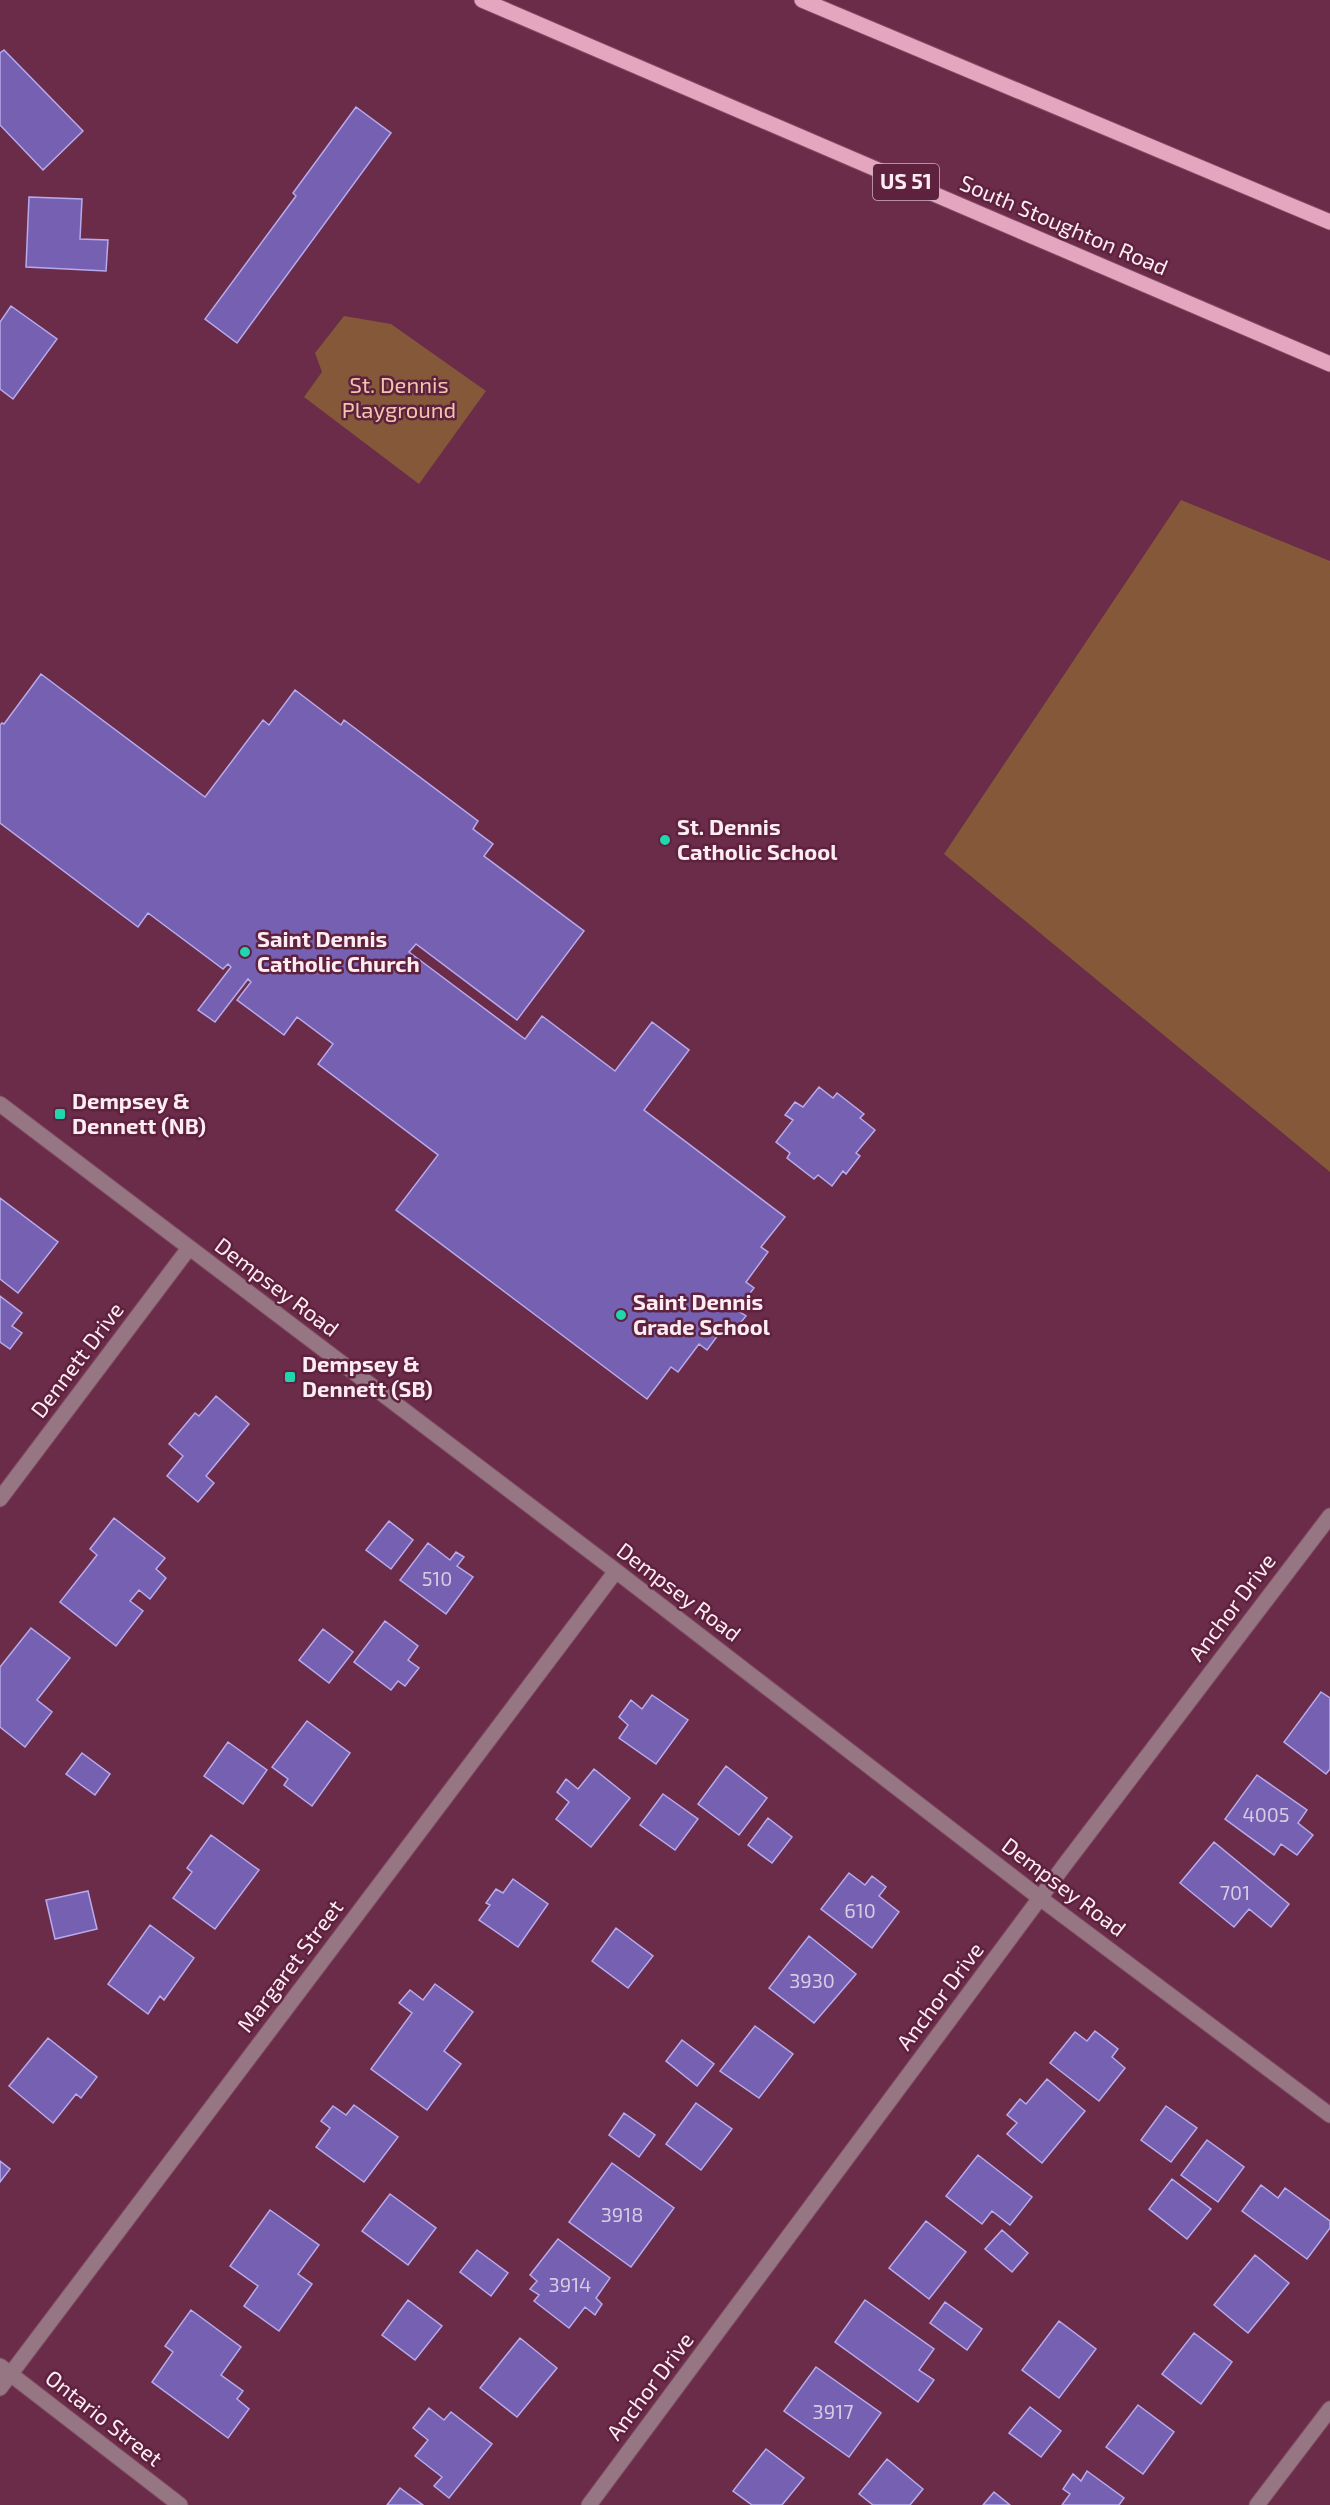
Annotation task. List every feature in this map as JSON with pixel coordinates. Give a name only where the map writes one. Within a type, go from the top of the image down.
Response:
[{"type":"main road","name":"South Stoughton Road","points":[[482,0],[1330,364]]},
{"type":"main road","points":[[802,0],[1330,222]]},
{"type":"street","name":"Dempsey Road","points":[[0,1104],[616,1571],[1040,1898],[1330,2115]]},
{"type":"street","name":"Dennett Drive","points":[[0,1499],[189,1248]]},
{"type":"street","name":"Anchor Drive","points":[[590,2505],[1040,1898],[1330,1516]]},
{"type":"street","name":"Margaret Street","points":[[0,2388],[5,2370],[616,1571]]},
{"type":"street","name":"Ontario Street","points":[[5,2370],[180,2505]]},
{"type":"street","points":[[1257,2505],[1330,2409]]},
{"type":"green space","name":"St. Dennis Playground","points":[[344,316],[391,324],[486,391],[419,484],[304,397],[322,372],[315,353]]},
{"type":"green space","points":[[1181,500],[1330,561],[1330,1172],[944,854]]},
{"type":"building","points":[[4,50],[83,131],[43,170],[0,125],[0,53]]},
{"type":"building","points":[[356,107],[391,133],[237,343],[205,319],[296,196],[293,193]]},
{"type":"building","points":[[29,197],[82,199],[80,239],[108,240],[106,271],[26,267]]},
{"type":"building","points":[[11,306],[57,339],[13,399],[0,389],[0,322]]},
{"type":"building","points":[[41,674],[205,797],[263,720],[269,725],[295,690],[341,725],[344,720],[478,821],[473,829],[493,844],[484,856],[584,931],[517,1020],[416,944],[409,952],[525,1039],[542,1016],[615,1071],[652,1022],[689,1050],[644,1110],[785,1217],[761,1247],[768,1252],[746,1282],[754,1288],[737,1310],[746,1316],[732,1333],[724,1327],[707,1350],[699,1344],[678,1372],[671,1367],[647,1399],[396,1210],[438,1155],[318,1064],[333,1044],[297,1017],[284,1035],[237,1000],[251,982],[248,979],[215,1022],[198,1010],[231,967],[228,964],[223,969],[148,913],[138,927],[0,823],[0,725],[4,724]]},
{"type":"building","points":[[819,1087],[833,1098],[837,1093],[864,1114],[860,1118],[875,1130],[856,1153],[860,1156],[846,1174],[843,1171],[832,1186],[818,1175],[814,1179],[787,1158],[790,1153],[776,1142],[793,1120],[785,1115],[795,1102],[803,1107]]},
{"type":"building","points":[[0,1198],[58,1242],[18,1293],[0,1279]]},
{"type":"building","points":[[0,1296],[22,1313],[12,1326],[22,1333],[10,1349],[0,1342]]},
{"type":"building","points":[[216,1396],[249,1424],[206,1476],[214,1483],[198,1502],[167,1476],[183,1456],[169,1444],[195,1413],[199,1416]]},
{"type":"building","points":[[114,1518],[165,1558],[156,1569],[166,1578],[150,1599],[139,1590],[130,1601],[143,1611],[116,1646],[60,1602],[97,1555],[90,1549]]},
{"type":"building","points":[[389,1521],[413,1540],[391,1569],[366,1550]]},
{"type":"building","points":[[428,1543],[450,1560],[456,1552],[464,1557],[457,1566],[473,1577],[446,1614],[400,1580]]},
{"type":"building","points":[[385,1621],[418,1646],[408,1660],[419,1668],[405,1686],[398,1681],[391,1690],[354,1662]]},
{"type":"building","points":[[31,1628],[70,1658],[37,1700],[52,1712],[25,1747],[0,1727],[0,1667]]},
{"type":"building","points":[[323,1629],[353,1652],[329,1683],[299,1660]]},
{"type":"building","points":[[1321,1692],[1330,1698],[1330,1769],[1326,1774],[1284,1742]]},
{"type":"building","points":[[652,1695],[688,1720],[656,1764],[619,1738],[628,1725],[619,1717],[631,1700],[642,1709]]},
{"type":"building","points":[[307,1721],[350,1753],[312,1806],[284,1785],[288,1779],[272,1767]]},
{"type":"building","points":[[228,1742],[267,1770],[243,1804],[204,1776]]},
{"type":"building","points":[[82,1753],[110,1774],[95,1795],[66,1774]]},
{"type":"building","points":[[726,1766],[767,1798],[739,1835],[698,1804]]},
{"type":"building","points":[[594,1769],[630,1798],[591,1847],[556,1819],[569,1802],[557,1792],[566,1779],[578,1789]]},
{"type":"building","points":[[1257,1775],[1307,1810],[1298,1823],[1313,1835],[1297,1855],[1281,1844],[1274,1855],[1225,1819]]},
{"type":"building","points":[[663,1794],[698,1819],[675,1850],[640,1825]]},
{"type":"building","points":[[768,1818],[792,1837],[772,1863],[748,1845]]},
{"type":"building","points":[[211,1835],[259,1870],[215,1929],[173,1898],[192,1872],[187,1868]]},
{"type":"building","points":[[1214,1842],[1289,1904],[1271,1927],[1249,1909],[1234,1927],[1180,1883]]},
{"type":"building","points":[[849,1873],[865,1885],[872,1876],[886,1887],[879,1896],[899,1912],[872,1948],[821,1909]]},
{"type":"building","points":[[513,1879],[548,1904],[518,1947],[479,1920],[490,1905],[486,1903],[496,1889],[503,1893]]},
{"type":"building","points":[[88,1891],[97,1929],[55,1939],[46,1900]]},
{"type":"building","points":[[150,1925],[194,1958],[164,2000],[160,1996],[148,2014],[108,1984]]},
{"type":"building","points":[[616,1928],[653,1956],[628,1988],[592,1961]]},
{"type":"building","points":[[809,1936],[856,1974],[814,2023],[769,1988]]},
{"type":"building","points":[[435,1984],[473,2012],[444,2051],[461,2064],[427,2110],[371,2069],[412,2013],[399,2003],[410,1990],[423,2000]]},
{"type":"building","points":[[755,2026],[793,2054],[759,2098],[720,2071]]},
{"type":"building","points":[[1095,2031],[1118,2049],[1112,2057],[1125,2068],[1099,2101],[1050,2063],[1075,2032],[1087,2041]]},
{"type":"building","points":[[48,2038],[97,2077],[81,2098],[76,2094],[53,2123],[9,2086]]},
{"type":"building","points":[[682,2040],[714,2064],[697,2086],[666,2061]]},
{"type":"building","points":[[1047,2079],[1085,2111],[1042,2163],[1007,2134],[1017,2123],[1007,2115],[1020,2099],[1026,2104]]},
{"type":"building","points":[[696,2103],[732,2129],[701,2170],[666,2144]]},
{"type":"building","points":[[354,2105],[398,2137],[364,2182],[316,2147],[330,2128],[321,2121],[333,2106],[346,2115]]},
{"type":"building","points":[[1166,2106],[1197,2128],[1171,2162],[1141,2140]]},
{"type":"building","points":[[624,2113],[655,2135],[639,2157],[609,2135]]},
{"type":"building","points":[[1207,2140],[1244,2167],[1218,2202],[1181,2175]]},
{"type":"building","points":[[978,2155],[1032,2197],[1010,2225],[992,2211],[982,2224],[946,2196]]},
{"type":"building","points":[[0,2161],[10,2169],[0,2182]]},
{"type":"building","points":[[612,2163],[674,2208],[631,2267],[569,2222]]},
{"type":"building","points":[[1172,2179],[1211,2209],[1187,2239],[1149,2209]]},
{"type":"building","points":[[1261,2185],[1278,2198],[1285,2188],[1330,2221],[1330,2228],[1307,2259],[1242,2211]]},
{"type":"building","points":[[390,2194],[436,2228],[408,2265],[362,2231]]},
{"type":"building","points":[[270,2210],[319,2245],[298,2274],[312,2284],[279,2331],[244,2306],[258,2286],[230,2266]]},
{"type":"building","points":[[926,2221],[966,2252],[929,2299],[889,2268]]},
{"type":"building","points":[[1002,2230],[1028,2253],[1012,2272],[985,2249]]},
{"type":"building","points":[[558,2239],[610,2278],[596,2298],[602,2304],[595,2315],[585,2307],[569,2328],[534,2301],[539,2295],[530,2289],[537,2281],[530,2275]]},
{"type":"building","points":[[477,2250],[508,2273],[491,2296],[460,2272]]},
{"type":"building","points":[[1255,2255],[1289,2283],[1248,2333],[1214,2305]]},
{"type":"building","points":[[408,2300],[442,2326],[415,2360],[382,2335]]},
{"type":"building","points":[[865,2300],[934,2349],[919,2370],[934,2380],[918,2402],[835,2342]]},
{"type":"building","points":[[945,2302],[982,2329],[967,2350],[930,2323]]},
{"type":"building","points":[[191,2310],[241,2347],[221,2375],[243,2391],[237,2399],[249,2409],[228,2438],[152,2382],[173,2352],[165,2346]]},
{"type":"building","points":[[1059,2321],[1096,2349],[1059,2398],[1022,2370]]},
{"type":"building","points":[[1194,2333],[1232,2362],[1201,2404],[1162,2374]]},
{"type":"building","points":[[520,2338],[557,2368],[517,2417],[480,2388]]},
{"type":"building","points":[[816,2367],[881,2413],[849,2457],[784,2411]]},
{"type":"building","points":[[1138,2405],[1174,2432],[1143,2474],[1106,2447]]},
{"type":"building","points":[[1030,2407],[1061,2431],[1041,2457],[1009,2433]]},
{"type":"building","points":[[429,2408],[444,2420],[451,2412],[492,2444],[449,2498],[434,2486],[442,2477],[415,2456],[428,2440],[413,2428]]},
{"type":"building","points":[[766,2449],[804,2478],[782,2505],[752,2505],[733,2491]]},
{"type":"building","points":[[887,2459],[923,2489],[910,2505],[873,2505],[859,2494]]},
{"type":"building","points":[[1087,2471],[1124,2498],[1119,2505],[1062,2505],[1070,2494],[1063,2489],[1073,2474],[1081,2481]]},
{"type":"building","points":[[400,2488],[423,2505],[387,2505]]},
{"type":"building","points":[[994,2492],[1010,2505],[983,2505]]},
{"type":"place","name":"St. Dennis Catholic School","points":[[665,840]]},
{"type":"place","name":"Saint Dennis Catholic Church","points":[[245,952]]},
{"type":"place","name":"Dempsey & Dennett (NB)","points":[[60,1114]]},
{"type":"place","name":"Saint Dennis Grade School","points":[[621,1315]]},
{"type":"place","name":"Dempsey & Dennett (SB)","points":[[290,1377]]}]
